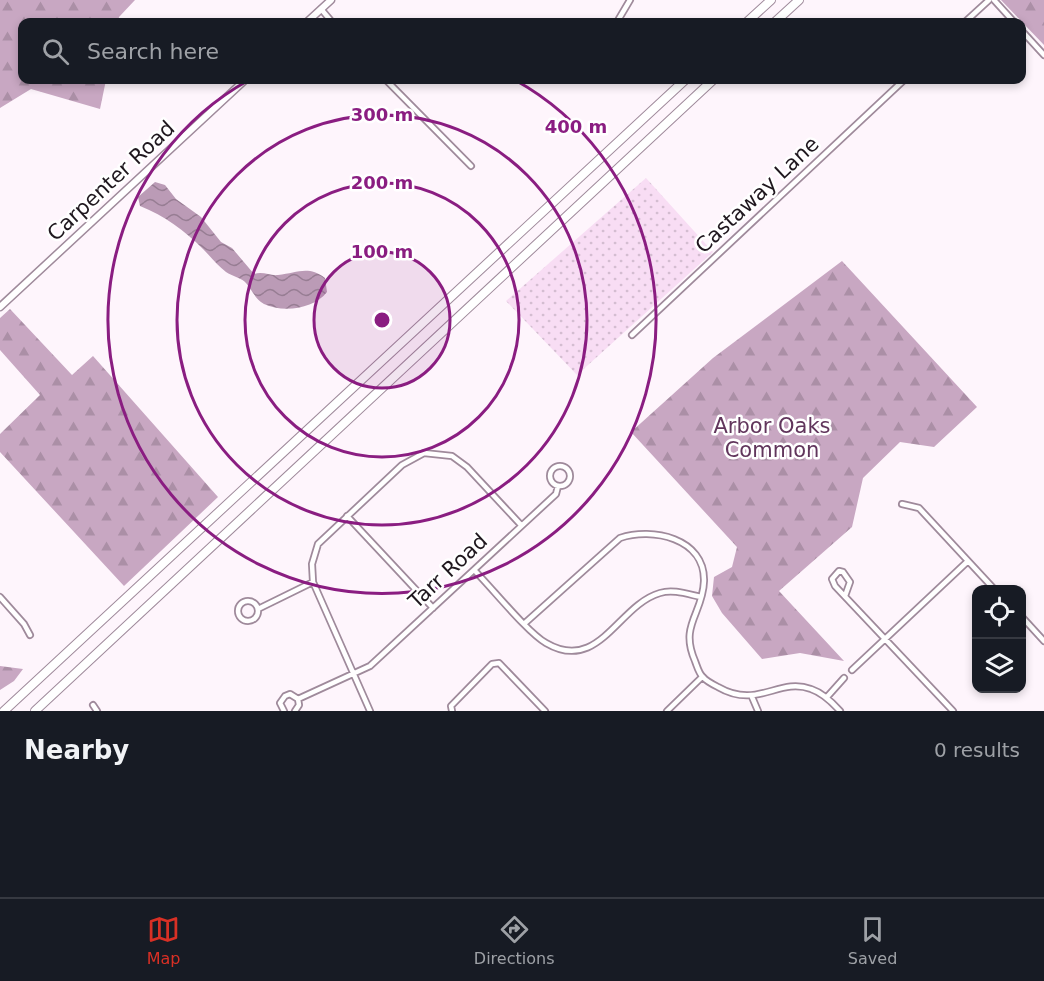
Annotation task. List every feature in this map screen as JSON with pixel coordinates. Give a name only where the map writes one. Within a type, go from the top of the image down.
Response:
[{"type":"highway","points":[[751,18],[771,0]]},
{"type":"highway","points":[[779,18],[799,0]]},
{"type":"highway","points":[[2,711],[681,84]]},
{"type":"highway","points":[[35,711],[709,84]]},
{"type":"highway","points":[[40,711],[66,682]]},
{"type":"main road","points":[[311,18],[331,0]]},
{"type":"main road","name":"Carpenter Road","points":[[0,307],[241,84]]},
{"type":"street","points":[[619,18],[630,0]]},
{"type":"street","points":[[970,18],[992,0],[1010,18]]},
{"type":"street","points":[[321,9],[329,18]]},
{"type":"street","points":[[1026,36],[1044,56]]},
{"type":"street","points":[[390,84],[471,166]]},
{"type":"street","name":"Castaway Lane","points":[[632,335],[900,84]]},
{"type":"street","points":[[370,711],[313,582],[312,564],[318,544],[402,465],[424,453],[452,456],[467,467],[521,525]]},
{"type":"street","points":[[562,466],[568,470],[570,477],[567,483],[558,486],[551,481],[550,474],[556,467],[562,466]]},
{"type":"street","name":"Tarr Road","points":[[284,711],[280,703],[285,696],[291,694],[298,699],[370,666],[556,494],[558,486]]},
{"type":"street","points":[[902,504],[919,508],[990,585]]},
{"type":"street","points":[[347,516],[433,608]]},
{"type":"street","points":[[525,623],[616,541],[638,534],[675,539],[689,548],[703,573],[701,597],[688,639],[702,677],[732,695],[752,697],[792,687],[811,688],[826,697],[840,711]]},
{"type":"street","points":[[852,670],[968,561]]},
{"type":"street","points":[[474,570],[546,643],[574,650],[598,642],[642,602],[656,594],[670,591],[701,597]]},
{"type":"street","points":[[845,596],[849,582],[843,572],[839,571],[832,579],[845,596],[953,711]]},
{"type":"street","points":[[258,609],[313,582]]},
{"type":"street","points":[[0,597],[24,624],[30,635]]},
{"type":"street","points":[[247,601],[254,603],[258,609],[257,615],[249,621],[243,620],[238,612],[239,606],[247,601]]},
{"type":"street","points":[[1026,621],[1044,641]]},
{"type":"street","points":[[453,711],[451,706],[458,697],[492,664],[499,663],[545,711]]},
{"type":"street","points":[[667,711],[702,677]]},
{"type":"street","points":[[826,697],[844,678]]},
{"type":"street","points":[[752,697],[758,711]]},
{"type":"street","points":[[295,711],[298,699]]},
{"type":"street","points":[[93,705],[97,711]]},
{"type":"shaded area","points":[[646,178],[713,252],[577,375],[506,301]]},
{"type":"green space","points":[[0,0],[135,0],[119,18],[18,18],[18,84],[105,84],[100,109],[31,89],[0,108]]},
{"type":"green space","points":[[1001,0],[1044,0],[1044,45],[1026,26],[1026,18],[1018,18]]},
{"type":"green space","name":"Arbor Oaks Common","points":[[842,261],[977,407],[934,447],[900,442],[863,478],[852,527],[779,591],[844,661],[800,653],[762,659],[722,613],[712,596],[714,577],[732,567],[737,547],[631,432],[713,358]]},
{"type":"green space","points":[[10,309],[72,375],[93,356],[218,497],[124,586],[0,452],[0,434],[40,395],[0,350],[0,318]]},
{"type":"green space","points":[[0,666],[23,669],[14,681],[0,690]]},
{"type":"water","points":[[155,182],[165,185],[176,199],[201,217],[221,242],[232,248],[254,274],[313,272],[325,278],[327,292],[314,302],[298,308],[280,308],[264,304],[244,281],[223,270],[181,230],[158,214],[140,206],[138,197]]}]
